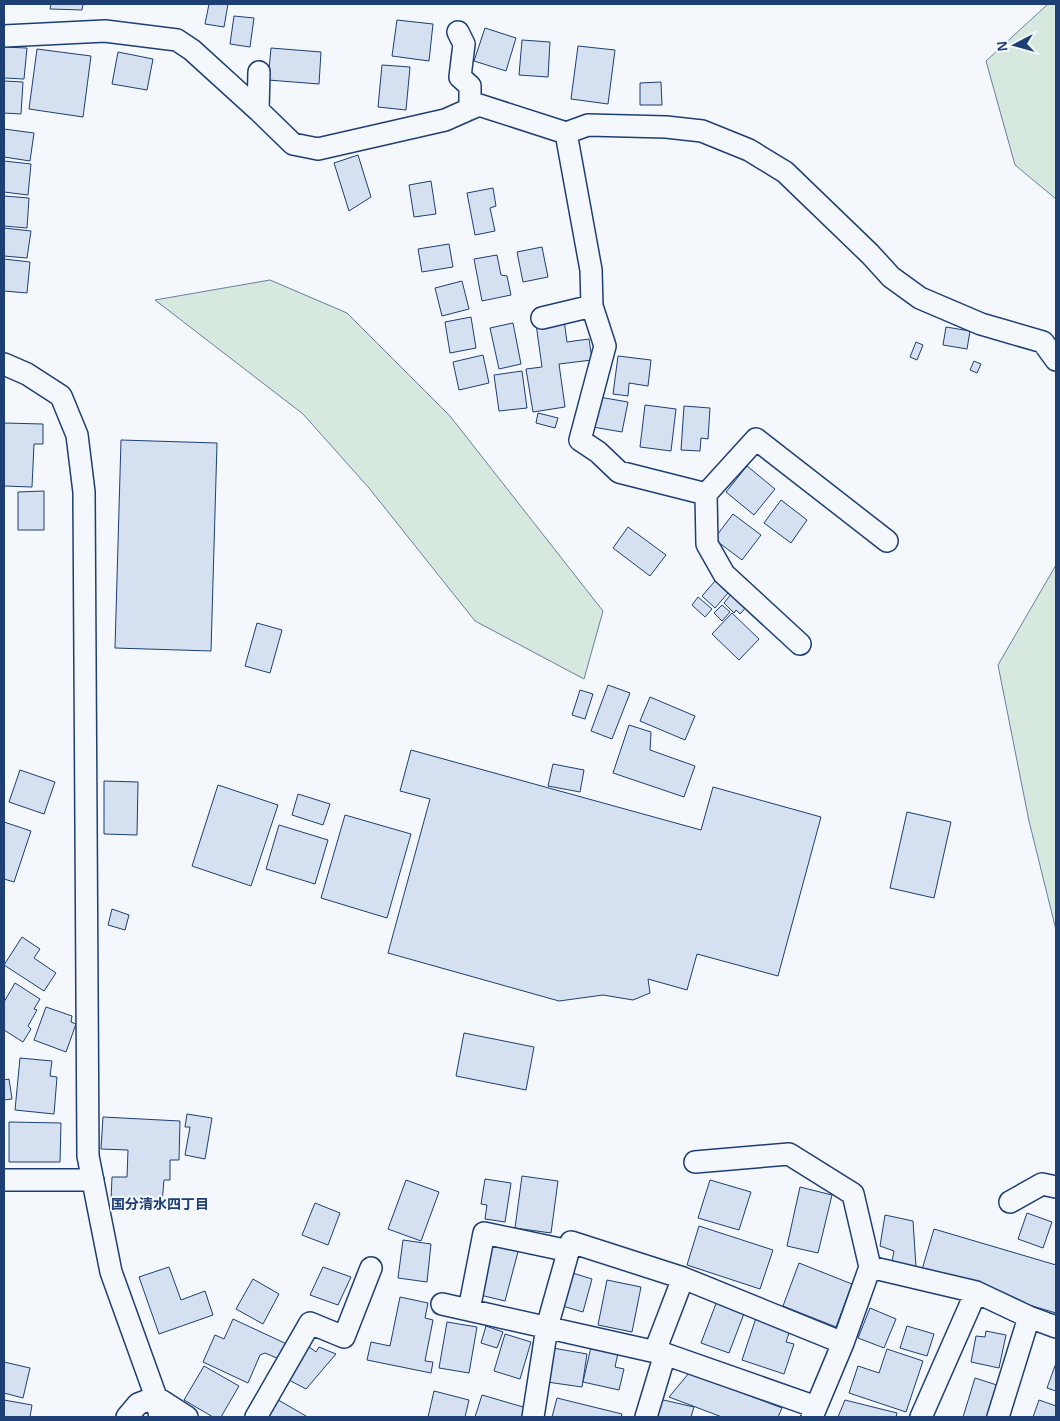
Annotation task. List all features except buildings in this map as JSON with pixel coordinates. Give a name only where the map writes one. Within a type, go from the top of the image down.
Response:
[{"type":"street","points":[[4,36],[105,31],[177,40],[192,50],[293,144],[318,149],[445,120],[479,105],[566,133],[588,125],[666,127],[702,131],[749,150],[785,172],[864,248],[891,278],[920,298],[981,324],[1043,342],[1056,360]]},
{"type":"street","points":[[458,32],[464,44],[460,77],[470,86],[470,109]]},
{"type":"street","points":[[258,110],[259,72]]},
{"type":"street","points":[[566,133],[591,270],[592,306],[605,346],[580,440],[598,452],[619,472],[706,494]]},
{"type":"street","points":[[542,318],[592,306]]},
{"type":"street","points":[[4,364],[27,374],[61,396],[77,434],[84,492],[88,1156],[111,1272],[156,1397],[160,1417]]},
{"type":"street","points":[[800,644],[724,574],[707,544],[706,494],[756,439],[887,541]]},
{"type":"street","points":[[442,1304],[660,1352],[814,1412],[844,1343],[870,1267],[853,1194],[789,1154],[695,1162]]},
{"type":"street","points":[[4,1180],[93,1180]]},
{"type":"street","points":[[1010,1202],[1042,1184],[1056,1187]]},
{"type":"street","points":[[469,1310],[484,1233],[569,1251]]},
{"type":"street","points":[[533,1417],[547,1327],[571,1242],[683,1278],[844,1343]]},
{"type":"street","points":[[870,1267],[976,1292],[1029,1317],[1056,1327]]},
{"type":"street","points":[[256,1417],[310,1324],[344,1337],[371,1268]]},
{"type":"street","points":[[646,1417],[660,1352],[683,1278]]},
{"type":"street","points":[[921,1417],[976,1292]]},
{"type":"street","points":[[998,1417],[1029,1317]]},
{"type":"street","points":[[127,1417],[138,1404],[156,1397]]},
{"type":"street","points":[[156,1397],[187,1417]]},
{"type":"shaded area","points":[[1048,4],[1056,4],[1056,199],[1015,165],[986,61]]},
{"type":"shaded area","points":[[270,280],[347,313],[450,416],[603,611],[584,679],[475,621],[369,488],[303,414],[155,300]]},
{"type":"shaded area","points":[[1056,565],[1056,930],[1029,821],[998,665]]},
{"type":"district","name":"国分清水四丁目","points":[[160,1204]]}]
